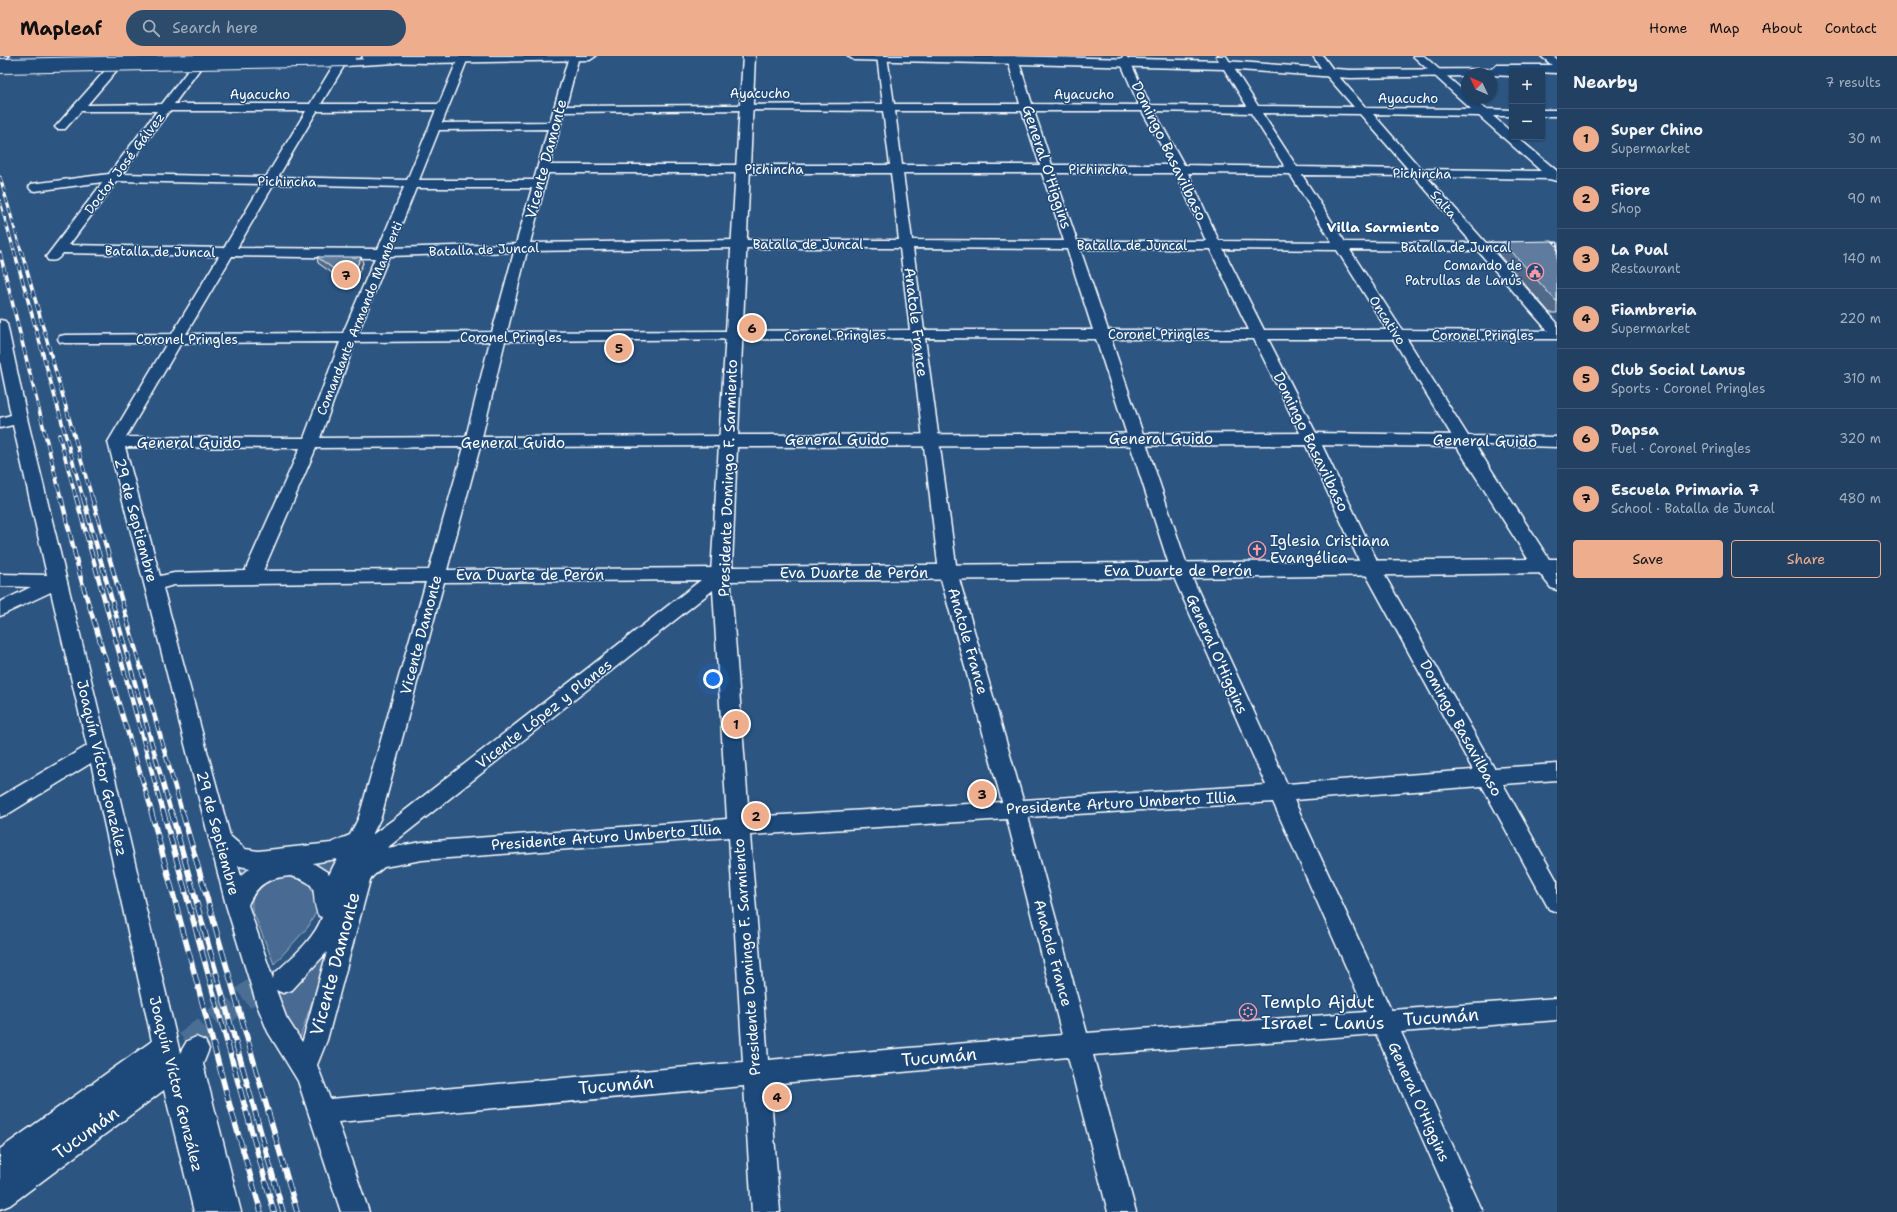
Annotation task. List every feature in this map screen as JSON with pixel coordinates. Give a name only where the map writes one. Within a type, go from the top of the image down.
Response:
[{"type":"main road","points":[[0,66],[344,61],[410,56]]},
{"type":"main road","points":[[368,58],[429,59],[590,56]]},
{"type":"main road","name":"Presidente Domingo F. Sarmiento","points":[[721,574],[749,56]]},
{"type":"main road","points":[[854,56],[1223,61],[1329,71],[1509,72]]},
{"type":"main road","points":[[997,56],[1009,57]]},
{"type":"main road","points":[[1434,71],[1557,69]]},
{"type":"main road","points":[[1545,72],[1557,72]]},
{"type":"main road","name":"General Guido","points":[[728,441],[1137,439],[1463,441]]},
{"type":"main road","name":"Oncativo","points":[[1463,441],[1550,566]]},
{"type":"main road","name":"Eva Duarte de Perón","points":[[721,574],[1180,571],[1550,566]]},
{"type":"street","points":[[0,60],[4,56]]},
{"type":"street","points":[[0,60],[265,56]]},
{"type":"street","name":"Vicente Damonte","points":[[304,1065],[315,1040],[359,878],[370,818],[473,443],[522,248],[574,56]]},
{"type":"street","name":"Anatole France","points":[[882,56],[948,572],[1015,809],[1122,1212]]},
{"type":"street","name":"Salta","points":[[1318,56],[1364,112],[1557,334]]},
{"type":"street","points":[[1418,56],[1555,176]]},
{"type":"street","points":[[1546,56],[1557,64]]},
{"type":"street","name":"General O'Higgins","points":[[1009,57],[1048,169],[1180,571],[1469,1212]]},
{"type":"street","points":[[61,127],[122,58]]},
{"type":"street","name":"Comandante Armando Mamberti","points":[[251,577],[310,444],[349,337],[413,184],[463,58]]},
{"type":"street","points":[[0,71],[429,59]]},
{"type":"street","name":"Domingo Basavilbaso","points":[[1125,60],[1146,108],[1180,169],[1214,245],[1311,439],[1372,569],[1557,902]]},
{"type":"street","points":[[116,442],[175,339],[313,107],[344,61]]},
{"type":"street","name":"Oncativo","points":[[1223,61],[1340,247],[1399,336],[1463,441]]},
{"type":"street","name":"Doctor José Gálvez","points":[[55,254],[197,66]]},
{"type":"street","name":"Ayacucho","points":[[77,108],[443,107]]},
{"type":"street","name":"Ayacucho","points":[[435,127],[557,117],[747,107],[1146,108],[1509,113]]},
{"type":"street","points":[[1545,113],[1557,114]]},
{"type":"street","name":"Pichincha","points":[[35,187],[113,177],[413,184],[743,169],[1180,169],[1555,176]]},
{"type":"street","name":"Batalla de Juncal","points":[[55,254],[227,251],[373,254],[385,252],[522,248],[739,244],[1214,245],[1557,248]]},
{"type":"street","name":"Joaquín Víctor González","points":[[0,324],[19,418],[98,749],[162,1062],[208,1212]]},
{"type":"street","name":"Coronel Pringles","points":[[65,339],[918,334],[1399,336],[1557,334]]},
{"type":"street","points":[[0,423],[19,418]]},
{"type":"street","name":"General Guido","points":[[116,442],[310,444],[728,441]]},
{"type":"street","name":"General Guido","points":[[1463,441],[1557,442]]},
{"type":"street","name":"29 de Septiembre","points":[[116,442],[237,905],[269,1005],[277,1024],[304,1065],[355,1212]]},
{"type":"street","name":"Oncativo","points":[[1550,566],[1557,584]]},
{"type":"street","name":"Eva Duarte de Perón","points":[[152,584],[174,578],[721,574]]},
{"type":"street","name":"Vicente López y Planes","points":[[364,852],[402,825],[721,574]]},
{"type":"street","name":"Presidente Domingo F. Sarmiento","points":[[721,574],[766,1212]]},
{"type":"street","points":[[0,580],[57,581]]},
{"type":"street","points":[[0,610],[57,581]]},
{"type":"street","points":[[0,808],[98,749]]},
{"type":"street","name":"Presidente Arturo Umberto Illia","points":[[221,841],[239,857],[258,860],[331,852],[348,847],[364,852],[406,849],[422,851],[738,827],[1279,793],[1488,776],[1557,772]]},
{"type":"street","points":[[370,818],[384,826],[392,827],[402,825]]},
{"type":"street","name":"Vicente Damonte","points":[[364,852],[350,869],[330,929],[314,951],[279,978],[290,962],[311,940],[326,916],[328,905],[340,876],[364,852]]},
{"type":"street","points":[[237,905],[242,889],[254,878],[267,870],[292,866],[309,871],[317,877],[324,886],[328,896],[328,905]]},
{"type":"street","name":"Tucumán","points":[[321,1113],[336,1110],[1077,1045],[1557,1009]]},
{"type":"street","points":[[196,1049],[191,1056],[190,1064],[227,1212]]},
{"type":"street","points":[[0,1180],[162,1062]]},
{"type":"street","name":"Tucumán","points":[[0,1165],[162,1062]]},
{"type":"street","name":"Tucumán","points":[[0,1195],[162,1062]]},
{"type":"shaded area","points":[[608,345],[630,345],[630,351],[608,352]]},
{"type":"shaded area","points":[[343,855],[330,884],[319,870],[237,882],[238,860]]},
{"type":"shaded area","points":[[297,875],[313,885],[319,907],[308,927],[274,964],[252,909],[252,899],[255,891],[265,882],[280,877]]},
{"type":"shaded area","points":[[333,938],[298,1044],[276,994],[300,976]]},
{"type":"building","points":[[1552,241],[1557,246],[1557,301],[1503,242]]},
{"type":"building","points":[[317,257],[361,257],[350,281]]},
{"type":"tunnel","points":[[158,1065],[275,973]]},
{"type":"railway","points":[[0,177],[21,251]]},
{"type":"railway","points":[[0,201],[14,251]]},
{"type":"railway","points":[[14,250],[83,498]]},
{"type":"railway","points":[[21,250],[92,498]]},
{"type":"railway","points":[[0,253],[61,498]]},
{"type":"railway","points":[[59,435],[76,498]]},
{"type":"railway","points":[[61,497],[81,579],[152,812]]},
{"type":"railway","points":[[76,497],[163,812]]},
{"type":"railway","points":[[83,497],[171,812]]},
{"type":"railway","points":[[92,497],[182,812]]},
{"type":"railway","points":[[151,811],[228,1099],[261,1212]]},
{"type":"railway","points":[[163,811],[274,1212]]},
{"type":"railway","points":[[171,811],[283,1212]]},
{"type":"railway","points":[[182,811],[297,1212]]},
{"type":"place","name":"Comando de Patrullas de Lanús","points":[[1535,272]]},
{"type":"place","name":"Escuela Primaria 7","points":[[346,275]]},
{"type":"place","name":"Dapsa","points":[[752,328]]},
{"type":"place","name":"Club Social Lanus","points":[[619,348]]},
{"type":"place","name":"Iglesia Cristiana Evangélica","points":[[1257,550]]},
{"type":"place","name":"Super Chino","points":[[736,724]]},
{"type":"place","name":"La Pual","points":[[982,794]]},
{"type":"place","name":"Fiore","points":[[756,816]]},
{"type":"place","name":"Templo Ajdut Israel - Lanús","points":[[1248,1012]]},
{"type":"place","name":"Fiambreria","points":[[777,1097]]},
{"type":"district","name":"Villa Sarmiento","points":[[1383,227]]}]
